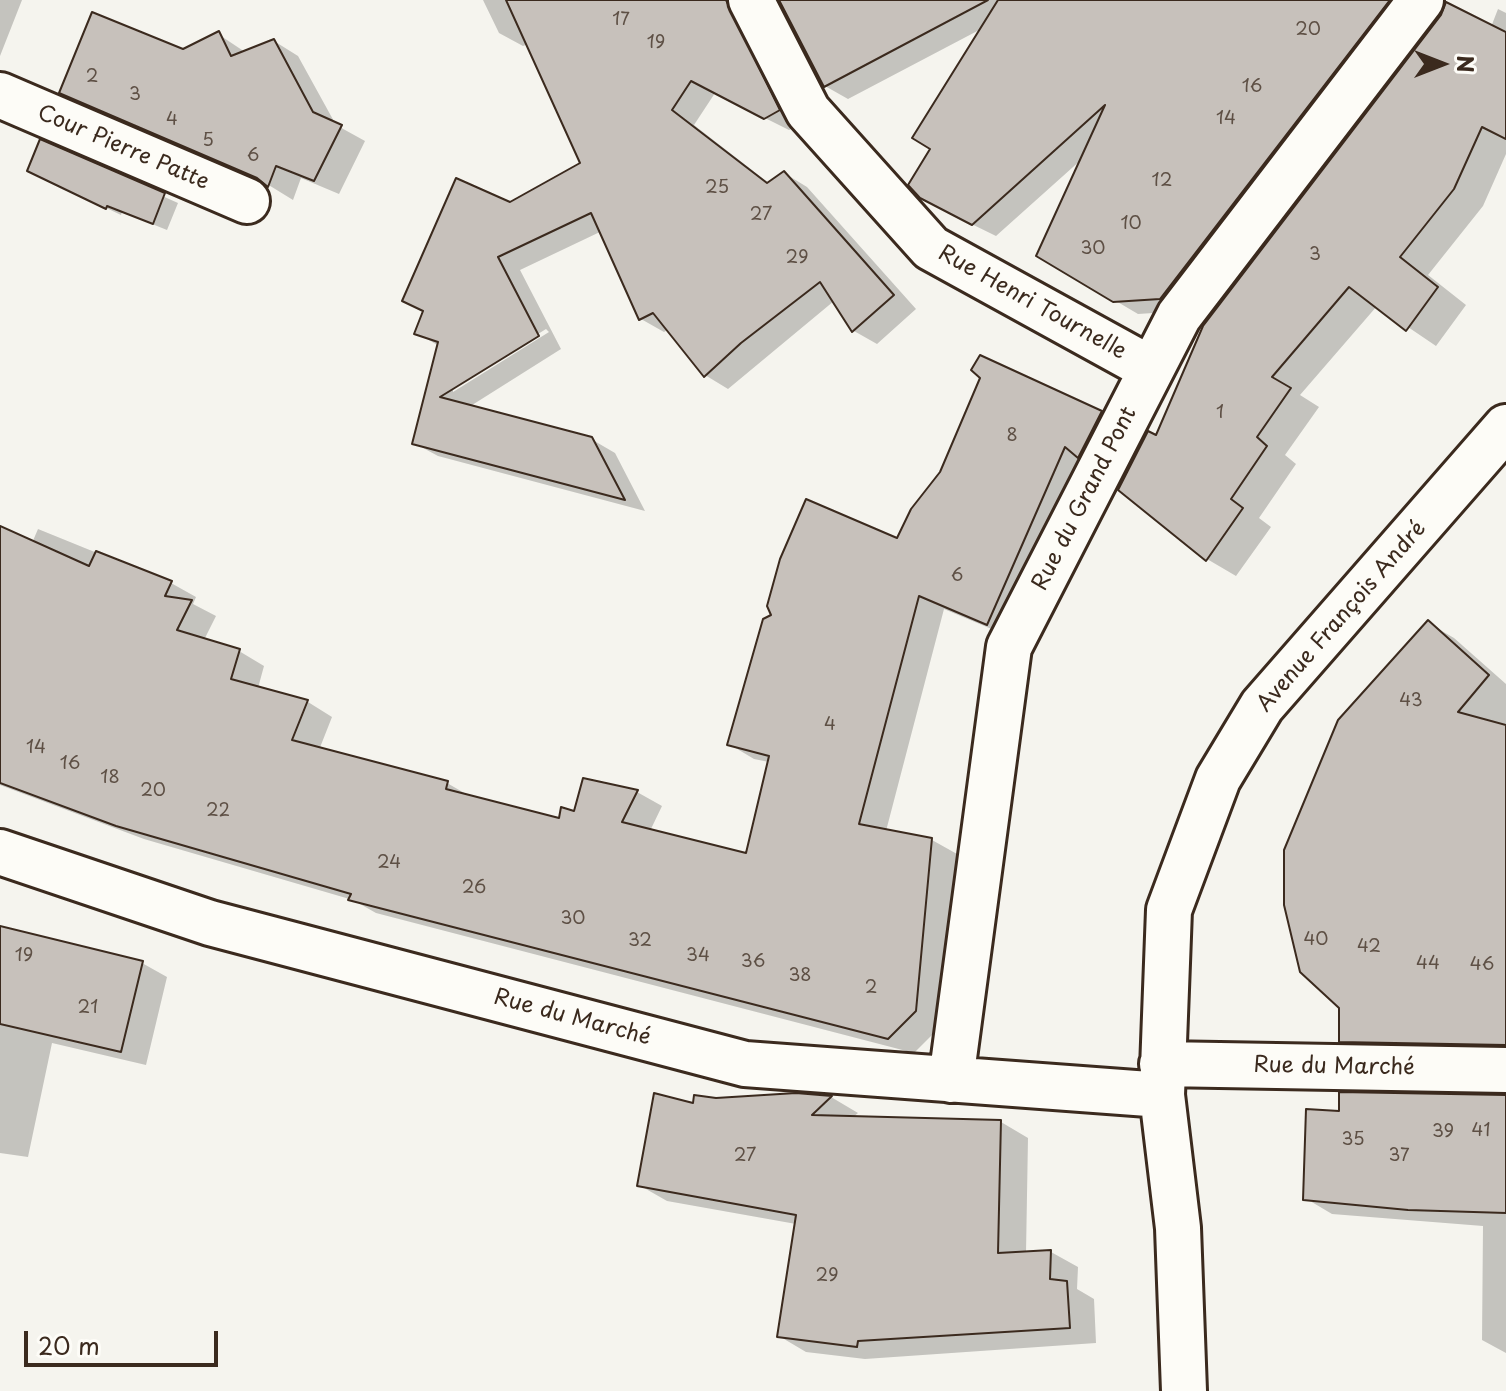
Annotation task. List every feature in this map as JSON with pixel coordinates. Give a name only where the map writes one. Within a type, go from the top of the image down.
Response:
[{"type":"street","name":"Rue Henri Tournelle","points":[[751,0],[808,111],[931,248],[1151,369]]},
{"type":"street","name":"Rue du Grand Pont","points":[[951,1080],[1009,647],[1179,316],[1421,0]]},
{"type":"street","name":"Cour Pierre Patte","points":[[0,95],[247,201]]},
{"type":"street","name":"Avenue François André","points":[[1184,1391],[1178,1228],[1162,1079],[1169,910],[1218,779],[1262,706],[1506,427]]},
{"type":"street","name":"Rue du Marché","points":[[0,852],[210,923],[745,1064],[951,1080],[1162,1079],[1506,1070]]},
{"type":"building","points":[[506,0],[726,0],[780,110],[764,119],[691,81],[672,110],[767,183],[784,171],[894,295],[852,332],[820,282],[741,343],[704,377],[653,313],[639,320],[591,213],[498,257],[539,336],[440,397],[592,437],[625,500],[412,444],[438,342],[414,334],[423,311],[402,301],[456,178],[510,202],[580,163]]},
{"type":"building","points":[[779,0],[988,0],[824,87]]},
{"type":"building","points":[[998,0],[1390,0],[1160,299],[1113,302],[1036,256],[1105,105],[972,225],[920,198],[908,185],[930,149],[912,138]]},
{"type":"building","points":[[1446,2],[1506,32],[1506,139],[1482,127],[1454,189],[1400,257],[1438,287],[1406,331],[1349,287],[1272,377],[1291,388],[1257,437],[1267,446],[1231,499],[1243,508],[1206,561],[1118,490],[1148,431],[1156,435],[1203,326],[1441,15]]},
{"type":"building","points":[[92,12],[183,49],[219,31],[231,56],[274,39],[313,112],[342,125],[314,181],[276,166],[268,187],[257,178],[59,93]]},
{"type":"building","points":[[40,139],[165,193],[153,224],[107,206],[106,209],[27,171]]},
{"type":"building","points":[[980,355],[1102,411],[1078,458],[1065,447],[987,625],[919,596],[859,824],[932,838],[916,1011],[888,1039],[348,900],[351,894],[116,826],[0,783],[0,526],[89,566],[96,551],[172,581],[165,596],[192,600],[177,630],[240,649],[231,679],[308,700],[292,740],[448,781],[446,789],[559,818],[561,807],[574,811],[583,778],[638,790],[622,822],[746,853],[769,756],[727,745],[763,619],[771,615],[767,606],[780,559],[806,499],[897,538],[911,509],[940,472],[980,378],[971,370]]},
{"type":"building","points":[[1428,620],[1489,675],[1458,712],[1506,725],[1506,1045],[1339,1042],[1339,1008],[1300,972],[1284,905],[1284,850],[1338,720]]},
{"type":"building","points":[[0,926],[143,961],[121,1052],[0,1024]]},
{"type":"building","points":[[1339,1092],[1506,1095],[1506,1213],[1408,1210],[1303,1200],[1306,1109],[1339,1111]]},
{"type":"building","points":[[654,1093],[693,1103],[694,1095],[716,1098],[796,1093],[832,1096],[812,1115],[1001,1120],[998,1253],[1051,1250],[1050,1279],[1067,1281],[1070,1328],[858,1341],[857,1347],[777,1337],[796,1215],[637,1186]]}]
